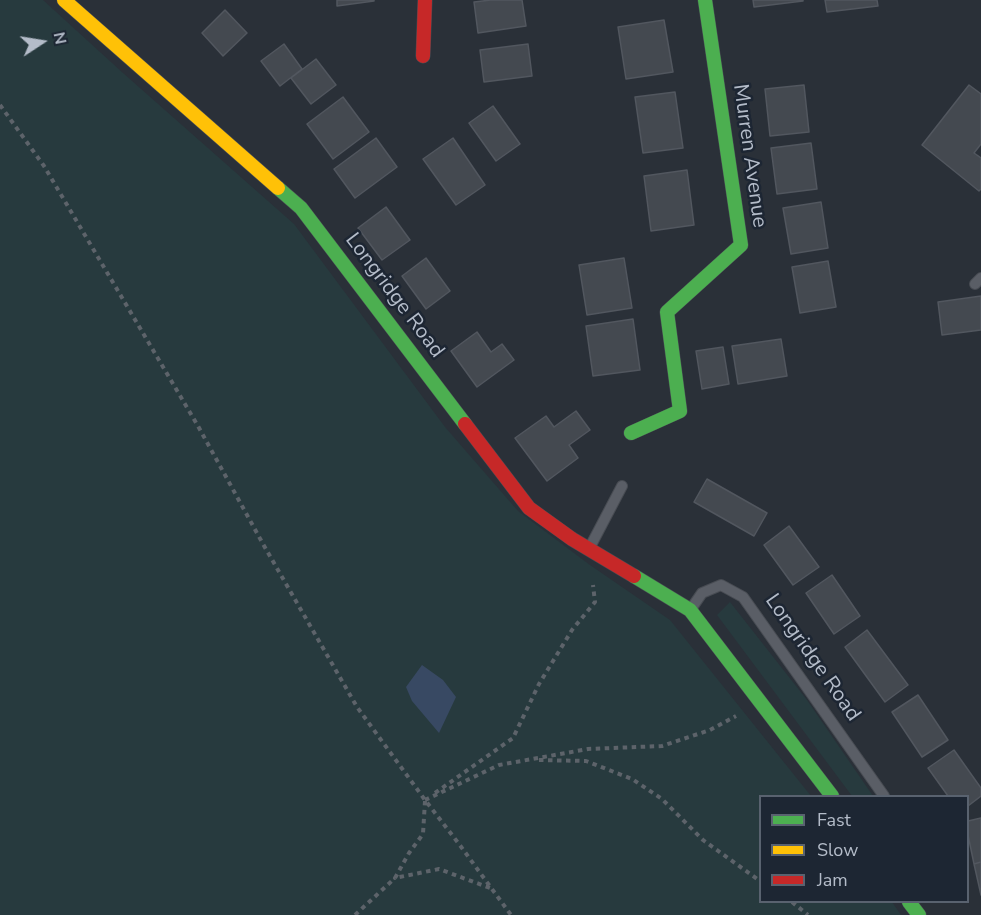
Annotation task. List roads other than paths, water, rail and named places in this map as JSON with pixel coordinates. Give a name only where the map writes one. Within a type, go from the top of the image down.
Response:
[{"type":"street","name":"Longridge Road","points":[[64,0],[301,208],[529,508],[572,539],[690,610],[831,795]]},
{"type":"street","points":[[423,56],[425,0]]},
{"type":"street","name":"Murren Avenue","points":[[631,433],[680,411],[667,312],[741,245],[705,0]]},
{"type":"street","points":[[910,903],[919,915]]},
{"type":"lane","points":[[589,548],[622,486]]},
{"type":"lane","name":"Longridge Road","points":[[690,610],[702,593],[721,585],[743,597],[883,795]]},
{"type":"water","points":[[422,665],[443,680],[456,697],[439,733],[412,701],[406,687]]}]
